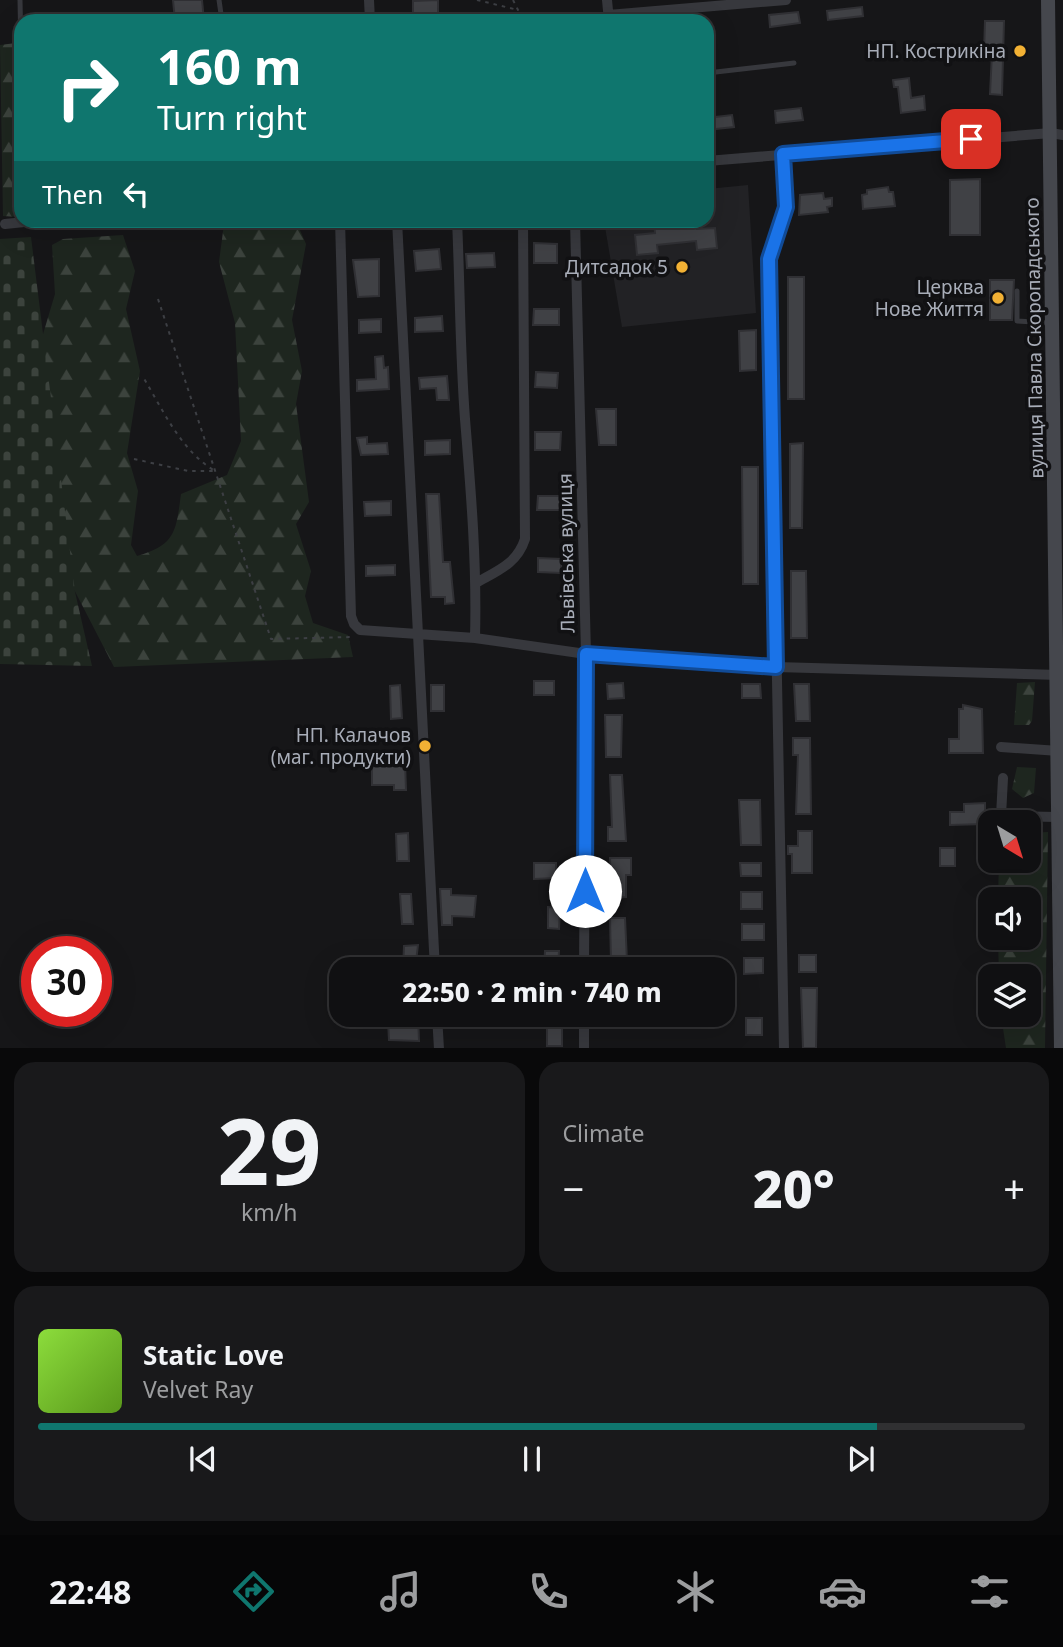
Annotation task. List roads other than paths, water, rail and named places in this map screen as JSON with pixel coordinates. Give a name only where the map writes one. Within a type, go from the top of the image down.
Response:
[{"type":"street","points":[[648,14],[786,0]]},
{"type":"street","name":"вулиця Павла Скоропадського","points":[[1048,0],[1057,134],[1058,260],[1054,324],[1058,344],[1061,1048]]},
{"type":"street","points":[[714,160],[1057,134]]},
{"type":"street","points":[[783,154],[786,207],[769,259],[784,1048]]},
{"type":"street","points":[[5,224],[14,223]]},
{"type":"street","points":[[340,228],[351,616],[360,629],[475,638],[586,654],[776,667],[1059,675]]},
{"type":"street","points":[[397,228],[434,957]]},
{"type":"street","points":[[457,228],[465,418],[471,473],[476,583],[475,638]]},
{"type":"street","points":[[476,583],[512,562],[521,552],[525,540],[523,228]]},
{"type":"street","name":"Львівська вулиця","points":[[575,228],[586,654],[584,957]]},
{"type":"street","points":[[1001,747],[1059,751]]},
{"type":"street","points":[[1003,778],[1001,816],[1059,817]]},
{"type":"street","points":[[438,1027],[439,1048]]},
{"type":"street","points":[[584,1027],[584,1048]]},
{"type":"lane","points":[[714,73],[794,63]]},
{"type":"lane","points":[[1017,291],[1017,321],[1054,324]]},
{"type":"place","name":"НП. Кострикіна","points":[[1020,51]]},
{"type":"place","name":"Дитсадок 5","points":[[682,267]]},
{"type":"place","name":"Церква Нове Життя","points":[[998,298]]},
{"type":"place","name":"НП. Калачов (маг. продукти)","points":[[425,746]]}]
